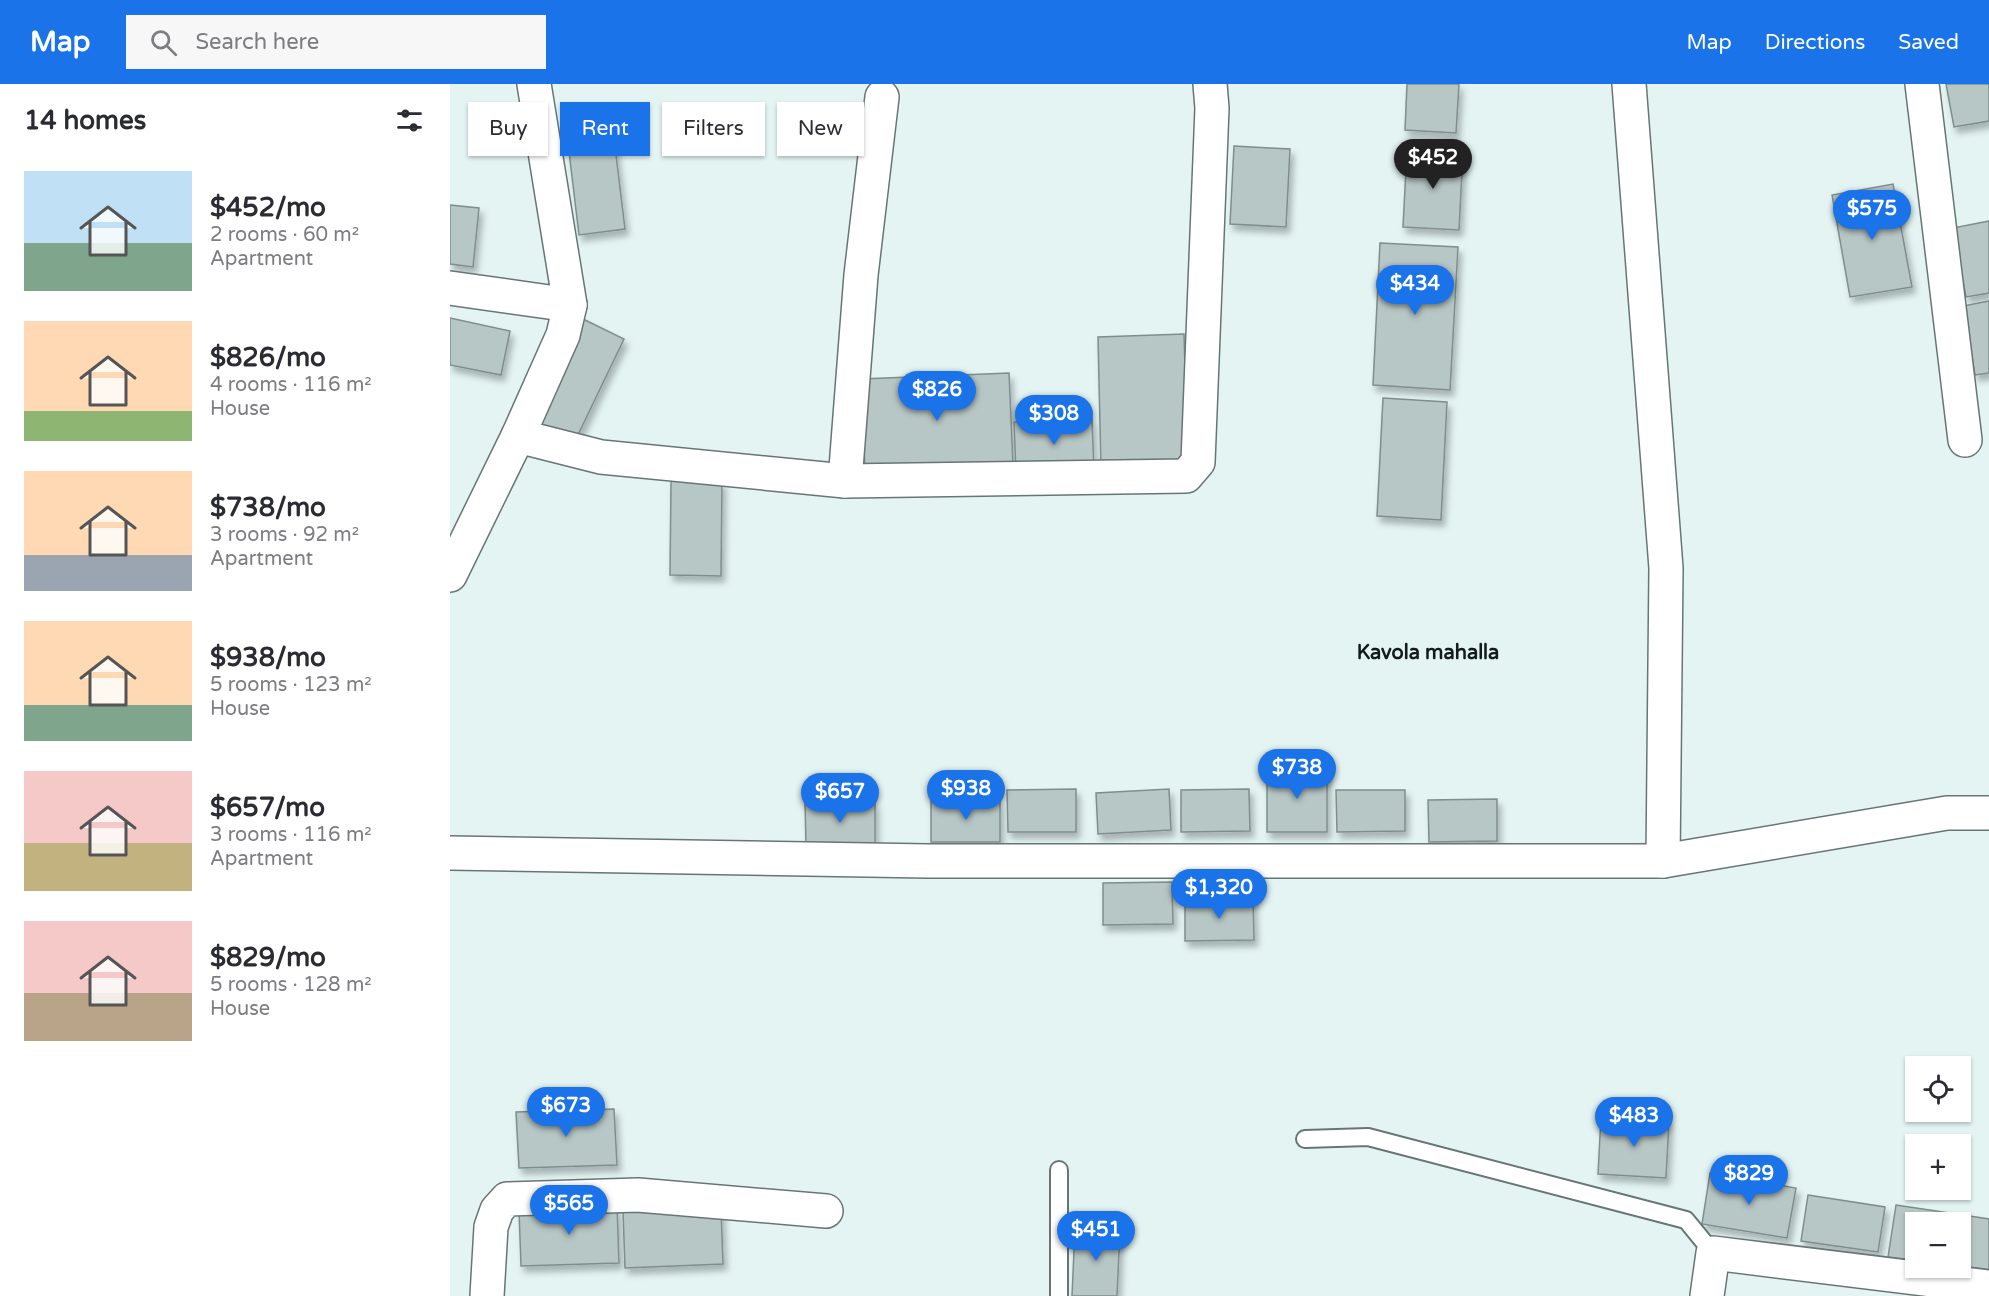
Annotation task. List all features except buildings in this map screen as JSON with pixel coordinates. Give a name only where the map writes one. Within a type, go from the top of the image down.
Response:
[{"type":"street","points":[[450,575],[518,436],[563,335],[570,305],[534,84]]},
{"type":"street","points":[[518,436],[601,457],[845,481],[1186,476],[1198,462],[1212,108],[1210,84]]},
{"type":"street","points":[[1629,84],[1666,568],[1663,861]]},
{"type":"street","points":[[1922,84],[1965,440]]},
{"type":"street","points":[[845,481],[861,275],[882,97]]},
{"type":"street","points":[[450,288],[570,305]]},
{"type":"street","points":[[450,853],[928,861],[1663,861],[1947,813],[1989,813]]},
{"type":"street","points":[[487,1296],[491,1227],[497,1209],[507,1199],[638,1195],[826,1211]]},
{"type":"street","points":[[1707,1296],[1713,1253],[1989,1287]]},
{"type":"lane","points":[[1305,1139],[1368,1137],[1686,1220],[1713,1253]]},
{"type":"lane","points":[[1059,1170],[1059,1296]]},
{"type":"district","name":"Kavola mahalla","points":[[1428,652]]}]
